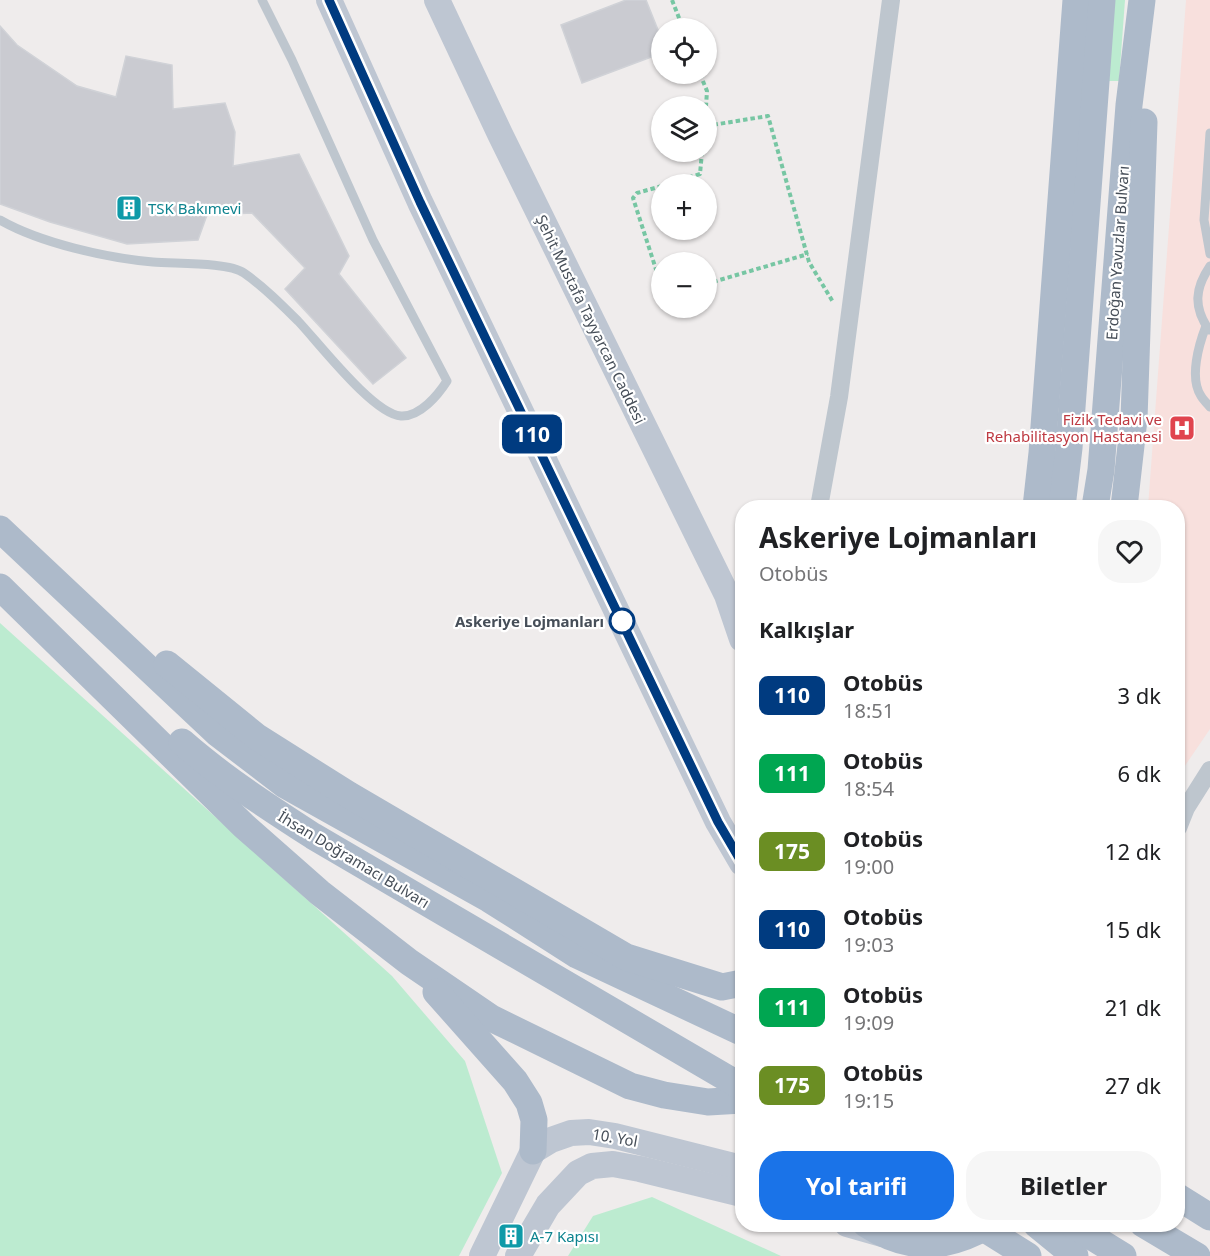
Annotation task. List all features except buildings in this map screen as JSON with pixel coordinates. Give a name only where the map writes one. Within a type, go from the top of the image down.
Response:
[{"type":"main road","points":[[329,0],[426,213],[718,822],[735,851]]},
{"type":"main road","name":"Şehit Mustafa Tayyarcan Caddesi","points":[[437,0],[500,134],[735,594]]},
{"type":"main road","points":[[1037,500],[1046,406],[1076,0]]},
{"type":"main road","points":[[1063,500],[1071,429],[1102,0]]},
{"type":"main road","name":"Erdoğan Yavuzlar Bulvarı","points":[[1096,500],[1102,459],[1128,105],[1142,0]]},
{"type":"main road","name":"Erdoğan Yavuzlar Bulvarı","points":[[1125,500],[1134,419],[1149,0]]},
{"type":"main road","points":[[2,531],[257,737],[349,795],[626,957],[735,989]]},
{"type":"main road","name":"İhsan Doğramacı Bulvarı","points":[[2,531],[217,733],[285,785],[489,899],[577,955],[735,1029]]},
{"type":"main road","name":"İhsan Doğramacı Bulvarı","points":[[0,582],[205,762],[267,806],[313,836],[735,1083]]},
{"type":"main road","points":[[0,587],[244,826],[320,893],[409,962],[491,1018],[630,1086],[664,1095],[708,1102],[735,1100]]},
{"type":"main road","points":[[409,962],[515,1081],[529,1103],[534,1120],[533,1151],[482,1256]]},
{"type":"main road","name":"10. Yol","points":[[533,1151],[551,1140],[571,1133],[589,1132],[642,1142],[735,1166]]},
{"type":"main road","name":"10. Yol","points":[[518,1256],[548,1205],[578,1173],[592,1166],[613,1164],[735,1192]]},
{"type":"main road","points":[[513,1192],[548,1205]]},
{"type":"main road","points":[[1185,1201],[1210,1217]]},
{"type":"main road","points":[[882,1232],[911,1243],[951,1250],[977,1232]]},
{"type":"main road","points":[[989,1232],[1028,1256]]},
{"type":"main road","points":[[1046,1232],[1074,1256]]},
{"type":"main road","points":[[1084,1232],[1123,1256]]},
{"type":"main road","points":[[1156,1232],[1197,1256]]},
{"type":"street","points":[[820,500],[838,398],[891,0]]},
{"type":"street","points":[[1185,810],[1210,770]]},
{"type":"lane","points":[[0,220],[18,230],[101,254],[152,262],[240,270],[298,321],[356,386],[391,414],[404,416],[416,412],[433,399],[447,381],[373,240],[292,60],[262,0]]},
{"type":"lane","points":[[1210,133],[1204,220],[1210,254]]},
{"type":"lane","points":[[1210,266],[1201,280],[1197,299],[1201,318],[1208,329],[1200,342],[1196,381],[1199,394],[1210,407]]},
{"type":"path","points":[[672,0],[679,18]]},
{"type":"path","points":[[717,124],[768,116],[809,262],[848,325]]},
{"type":"path","points":[[651,189],[637,193],[633,198],[651,254]]},
{"type":"path","points":[[717,281],[808,254]]},
{"type":"shaded area","name":"Fizik Tedavi ve Rehabilitasyon Hastanesi","points":[[1186,0],[1210,0],[1210,729],[1185,766],[1185,500],[1149,500]]},
{"type":"green space","points":[[1114,0],[1125,0],[1119,81],[1109,81]]},
{"type":"green space","points":[[0,623],[392,976],[465,1061],[502,1173],[459,1256],[0,1256]]},
{"type":"green space","points":[[652,1197],[781,1256],[568,1256],[593,1216]]},
{"type":"bus line","name":"110","points":[[329,0],[420,202],[718,822],[735,851]]},
{"type":"place","name":"TSK Bakımevi","points":[[129,208]]},
{"type":"place","name":"Fizik Tedavi ve Rehabilitasyon Hastanesi","points":[[1182,428]]},
{"type":"place","name":"Askeriye Lojmanları","points":[[622,621]]},
{"type":"place","name":"A-7 Kapısı","points":[[511,1236]]}]
